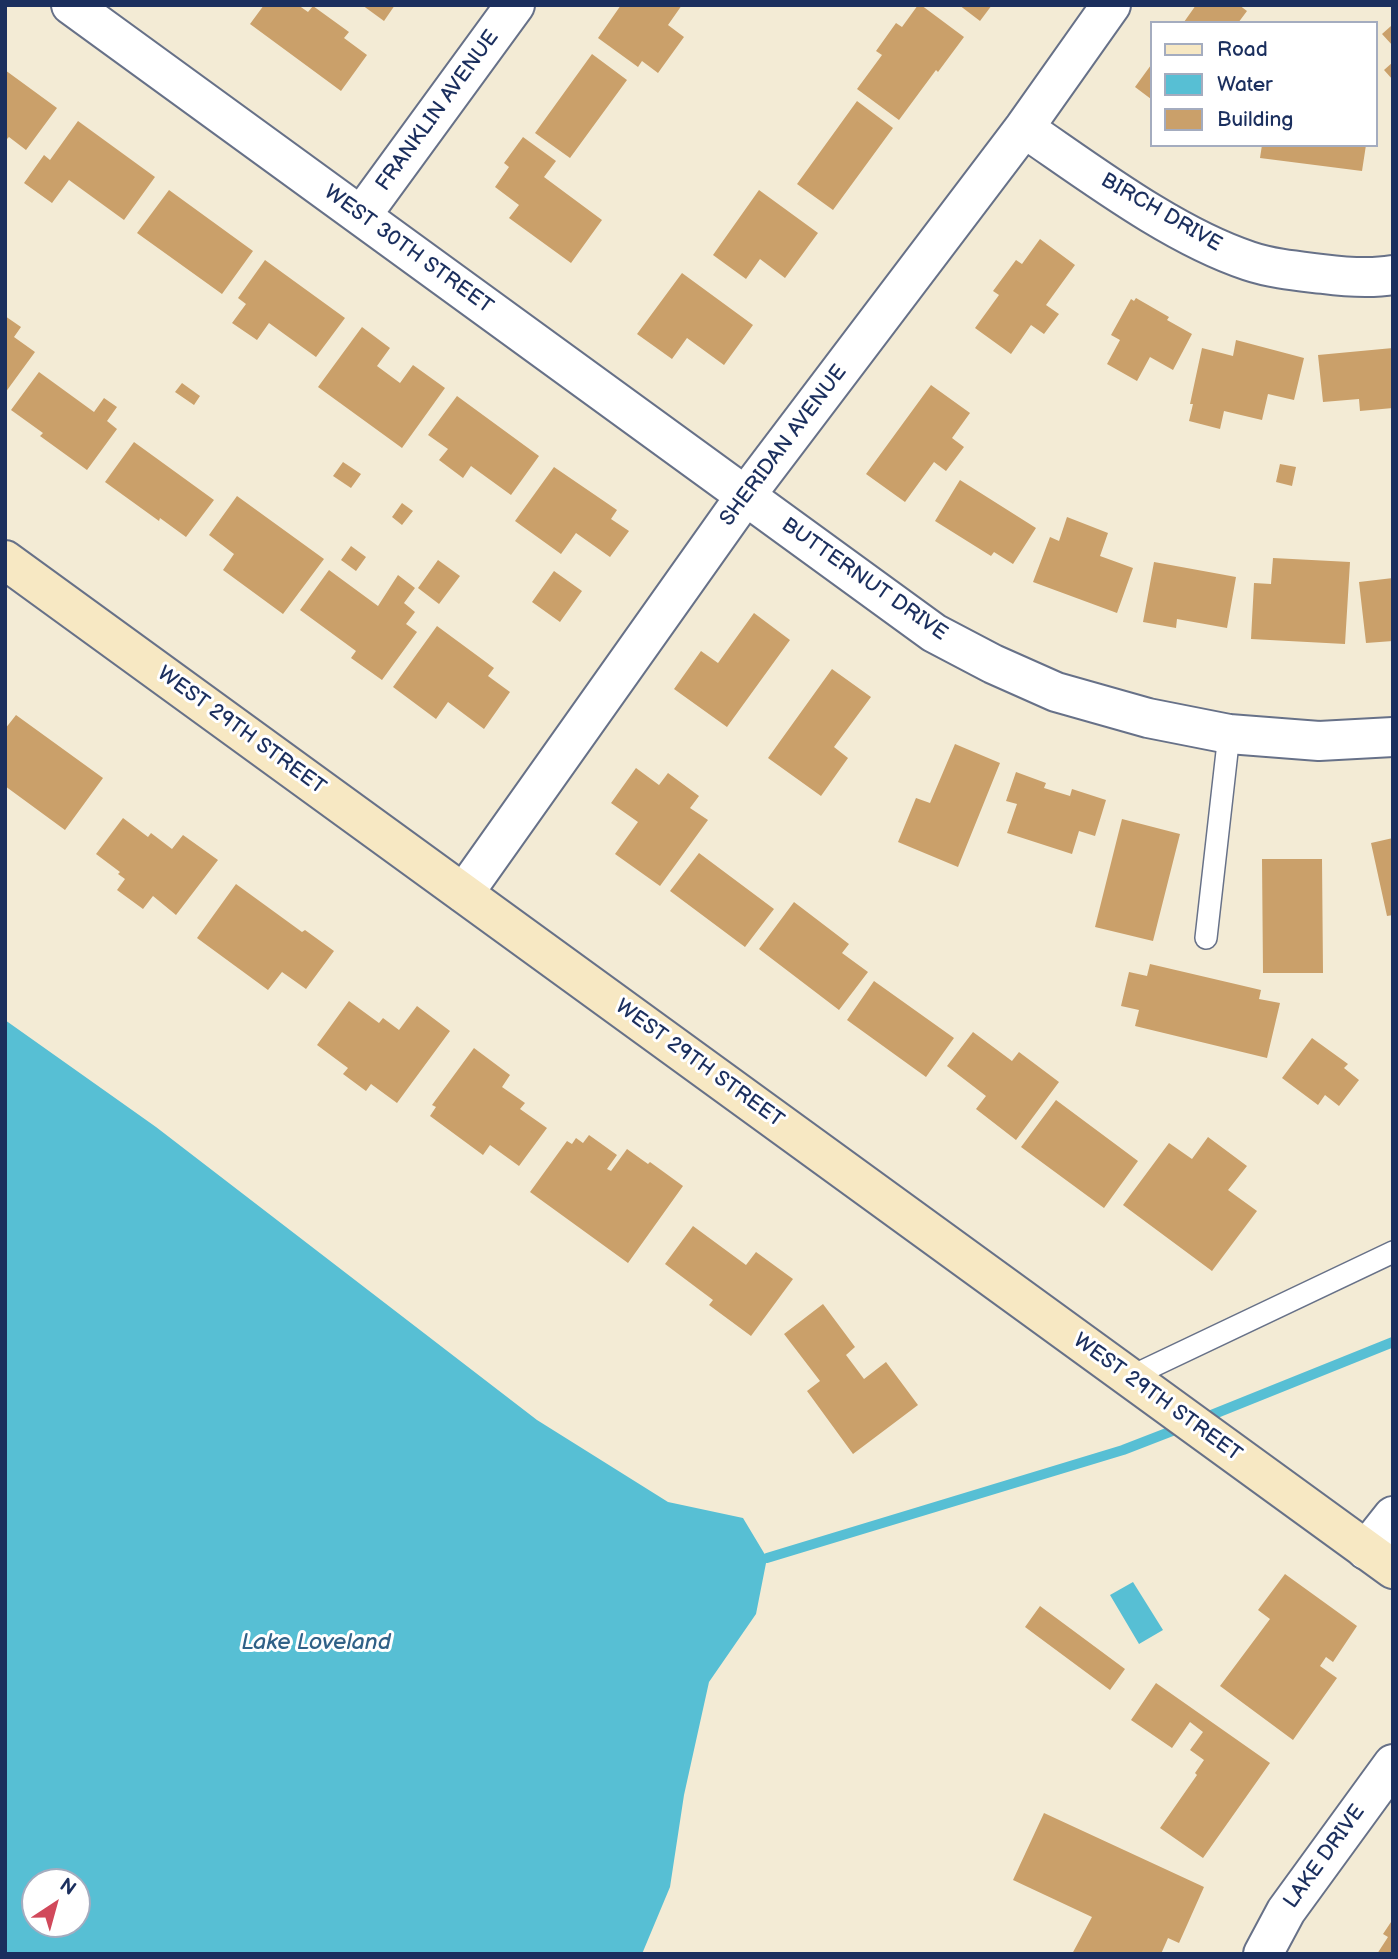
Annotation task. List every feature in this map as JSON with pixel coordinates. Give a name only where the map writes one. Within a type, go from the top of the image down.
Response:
[{"type":"main road","name":"WEST 29TH STREET","points":[[5,560],[1379,1559]]},
{"type":"street","name":"WEST 30TH STREET","points":[[71,5],[746,495]]},
{"type":"street","name":"FRANKLIN AVENUE","points":[[361,216],[515,5]]},
{"type":"street","name":"SHERIDAN AVENUE","points":[[464,893],[746,495],[1024,128],[1111,5]]},
{"type":"street","name":"BIRCH DRIVE","points":[[1024,128],[1141,206],[1201,241],[1249,261],[1284,270],[1346,276],[1393,275]]},
{"type":"street","name":"BUTTERNUT DRIVE","points":[[746,495],[934,633],[993,664],[1069,695],[1148,718],[1228,734],[1319,741],[1393,737]]},
{"type":"street","points":[[1379,1559],[1393,1516]]},
{"type":"street","name":"LAKE DRIVE","points":[[1263,1954],[1286,1911],[1393,1764]]},
{"type":"lane","points":[[1206,938],[1228,734]]},
{"type":"lane","points":[[1129,1377],[1393,1252]]},
{"type":"water","name":"Lake Loveland","points":[[5,1020],[156,1127],[537,1420],[668,1502],[743,1518],[767,1558],[756,1614],[709,1682],[684,1795],[670,1887],[642,1954],[5,1954]]},
{"type":"water","points":[[1133,1582],[1163,1630],[1139,1644],[1110,1595]]},
{"type":"building","points":[[264,5],[298,5],[308,12],[313,6],[349,32],[344,38],[367,55],[341,91],[250,24]]},
{"type":"building","points":[[362,5],[395,5],[384,21]]},
{"type":"building","points":[[621,5],[682,5],[668,25],[684,37],[658,73],[642,61],[638,67],[598,38]]},
{"type":"building","points":[[918,5],[964,37],[899,120],[857,89],[882,55],[876,51],[896,23],[902,27]]},
{"type":"building","points":[[959,5],[992,5],[980,21]]},
{"type":"building","points":[[1196,5],[1239,5],[1247,11],[1240,21],[1185,21]]},
{"type":"building","points":[[1391,26],[1393,29],[1393,46],[1382,34]]},
{"type":"building","points":[[592,54],[627,80],[570,158],[535,133]]},
{"type":"building","points":[[1393,62],[1393,80],[1384,70]]},
{"type":"building","points":[[1150,66],[1150,98],[1135,87]]},
{"type":"building","points":[[5,70],[57,108],[26,150],[9,137],[5,141]]},
{"type":"building","points":[[857,101],[893,128],[833,210],[797,184]]},
{"type":"building","points":[[78,121],[155,177],[124,220],[69,180],[52,203],[24,183],[44,155],[50,160]]},
{"type":"building","points":[[523,137],[556,161],[544,177],[602,220],[571,263],[509,218],[519,205],[495,187],[509,167],[504,163]]},
{"type":"building","points":[[1262,147],[1366,147],[1362,171],[1260,158]]},
{"type":"building","points":[[169,190],[253,251],[222,294],[137,233]]},
{"type":"building","points":[[759,190],[818,233],[785,278],[760,259],[746,279],[713,255]]},
{"type":"building","points":[[1040,239],[1075,265],[1046,305],[1059,314],[1044,334],[1031,325],[1011,354],[975,328],[999,295],[993,291],[1016,260],[1022,264]]},
{"type":"building","points":[[265,260],[345,318],[316,357],[269,323],[257,340],[232,323],[246,304],[238,298]]},
{"type":"building","points":[[682,273],[753,325],[724,365],[687,338],[672,359],[637,334]]},
{"type":"building","points":[[1136,298],[1192,334],[1173,370],[1150,357],[1137,381],[1107,364],[1120,340],[1111,335],[1131,299],[1134,301]]},
{"type":"building","points":[[5,316],[21,327],[14,337],[35,352],[5,393]]},
{"type":"building","points":[[362,327],[390,348],[377,366],[400,383],[413,365],[445,388],[402,448],[318,387]]},
{"type":"building","points":[[1236,340],[1304,358],[1294,400],[1268,394],[1262,420],[1224,411],[1220,429],[1189,421],[1202,348],[1233,356]]},
{"type":"building","points":[[1393,348],[1393,408],[1360,411],[1359,399],[1323,402],[1318,355]]},
{"type":"building","points":[[39,372],[94,412],[104,398],[117,407],[107,421],[117,429],[87,470],[40,436],[43,433],[11,410]]},
{"type":"building","points":[[182,383],[200,396],[194,405],[175,392]]},
{"type":"building","points":[[931,385],[970,413],[952,438],[964,447],[946,471],[934,462],[905,502],[866,474]]},
{"type":"building","points":[[457,396],[539,456],[511,495],[471,466],[463,478],[439,460],[448,449],[428,435]]},
{"type":"building","points":[[134,442],[214,500],[186,537],[105,482]]},
{"type":"building","points":[[343,462],[361,474],[351,488],[333,476]]},
{"type":"building","points":[[1280,464],[1296,467],[1292,486],[1276,482]]},
{"type":"building","points":[[554,467],[617,510],[611,519],[629,531],[610,557],[576,533],[561,554],[515,521]]},
{"type":"building","points":[[960,480],[1036,528],[1013,564],[994,552],[991,556],[935,521]]},
{"type":"building","points":[[237,496],[324,559],[283,614],[223,570],[234,554],[209,535]]},
{"type":"building","points":[[402,503],[413,511],[402,525],[392,517]]},
{"type":"building","points":[[1067,517],[1108,533],[1100,556],[1133,568],[1117,613],[1033,582],[1050,537],[1059,541]]},
{"type":"building","points":[[351,546],[366,557],[356,571],[341,560]]},
{"type":"building","points":[[1273,558],[1350,562],[1345,644],[1251,639],[1254,583],[1271,584]]},
{"type":"building","points":[[438,560],[460,576],[439,604],[418,588]]},
{"type":"building","points":[[1154,562],[1236,577],[1227,628],[1177,619],[1176,628],[1143,622]]},
{"type":"building","points":[[329,570],[378,606],[398,575],[415,588],[404,603],[415,612],[406,624],[417,632],[382,680],[351,658],[356,651],[300,610]]},
{"type":"building","points":[[554,571],[582,591],[560,622],[532,602]]},
{"type":"building","points":[[1393,578],[1393,641],[1366,643],[1359,582]]},
{"type":"building","points":[[754,613],[790,640],[727,727],[674,689],[701,651],[718,663]]},
{"type":"building","points":[[437,626],[494,668],[488,676],[510,692],[484,729],[448,702],[436,719],[393,687]]},
{"type":"building","points":[[832,669],[871,697],[834,747],[848,758],[821,796],[768,758]]},
{"type":"building","points":[[16,715],[103,778],[65,830],[5,786],[5,729]]},
{"type":"building","points":[[955,744],[1000,763],[958,867],[898,842],[916,798],[930,803]]},
{"type":"building","points":[[636,768],[659,785],[668,773],[699,796],[690,808],[708,820],[660,886],[615,854],[638,822],[611,803]]},
{"type":"building","points":[[1016,772],[1046,783],[1044,788],[1070,796],[1072,789],[1106,800],[1095,836],[1079,831],[1072,854],[1007,833],[1017,804],[1006,801]]},
{"type":"building","points":[[123,818],[148,837],[151,833],[172,849],[183,835],[218,860],[176,915],[153,896],[143,909],[117,890],[125,879],[96,854]]},
{"type":"building","points":[[1122,819],[1180,834],[1153,941],[1095,927]]},
{"type":"building","points":[[1393,838],[1393,915],[1387,916],[1371,843]]},
{"type":"building","points":[[699,853],[774,909],[745,947],[670,891]]},
{"type":"building","points":[[1262,859],[1322,859],[1323,973],[1263,973]]},
{"type":"building","points":[[236,884],[302,932],[305,930],[334,951],[306,989],[282,972],[268,990],[197,938]]},
{"type":"building","points":[[794,902],[849,944],[842,953],[868,972],[839,1010],[759,949]]},
{"type":"building","points":[[1150,964],[1261,990],[1259,999],[1280,1003],[1267,1058],[1135,1026],[1139,1010],[1121,1006],[1129,972],[1147,976]]},
{"type":"building","points":[[874,981],[954,1038],[926,1077],[847,1020]]},
{"type":"building","points":[[349,1001],[379,1023],[383,1018],[399,1030],[417,1006],[450,1031],[397,1103],[371,1084],[366,1091],[343,1074],[348,1068],[317,1045]]},
{"type":"building","points":[[973,1032],[1012,1061],[1019,1052],[1059,1082],[1016,1140],[976,1109],[986,1096],[947,1066]]},
{"type":"building","points":[[1312,1038],[1348,1064],[1344,1068],[1359,1080],[1339,1106],[1325,1095],[1318,1105],[1282,1078]]},
{"type":"building","points":[[474,1048],[510,1075],[502,1087],[525,1103],[520,1109],[547,1128],[519,1166],[490,1145],[483,1155],[430,1116],[436,1107],[432,1105]]},
{"type":"building","points":[[1056,1100],[1138,1161],[1104,1208],[1021,1147]]},
{"type":"building","points":[[589,1135],[617,1155],[607,1169],[611,1171],[627,1149],[683,1186],[628,1263],[530,1192],[567,1141],[572,1144],[576,1138],[583,1143]]},
{"type":"building","points":[[1208,1137],[1247,1166],[1228,1190],[1257,1211],[1212,1271],[1123,1205],[1169,1143],[1192,1159]]},
{"type":"building","points":[[693,1226],[746,1265],[756,1252],[793,1279],[751,1336],[709,1305],[713,1300],[665,1264]]},
{"type":"building","points":[[823,1304],[855,1347],[846,1355],[864,1379],[886,1362],[918,1405],[853,1454],[807,1391],[820,1381],[784,1334]]},
{"type":"building","points":[[1285,1574],[1357,1626],[1333,1662],[1326,1657],[1320,1666],[1337,1678],[1293,1740],[1220,1686],[1270,1619],[1258,1610]]},
{"type":"building","points":[[1040,1606],[1125,1669],[1110,1690],[1025,1627]]},
{"type":"building","points":[[1156,1683],[1270,1763],[1203,1858],[1160,1828],[1197,1775],[1195,1773],[1204,1760],[1190,1750],[1203,1732],[1190,1722],[1172,1748],[1131,1720]]},
{"type":"building","points":[[1044,1813],[1204,1887],[1179,1943],[1168,1938],[1161,1954],[1072,1954],[1092,1917],[1013,1880]]},
{"type":"building","points":[[1393,1919],[1393,1954],[1377,1954],[1388,1937],[1383,1934]]},
{"type":"waterway","points":[[1199,1420],[1393,1342]]},
{"type":"waterway","points":[[767,1558],[1123,1450],[1185,1426]]}]
